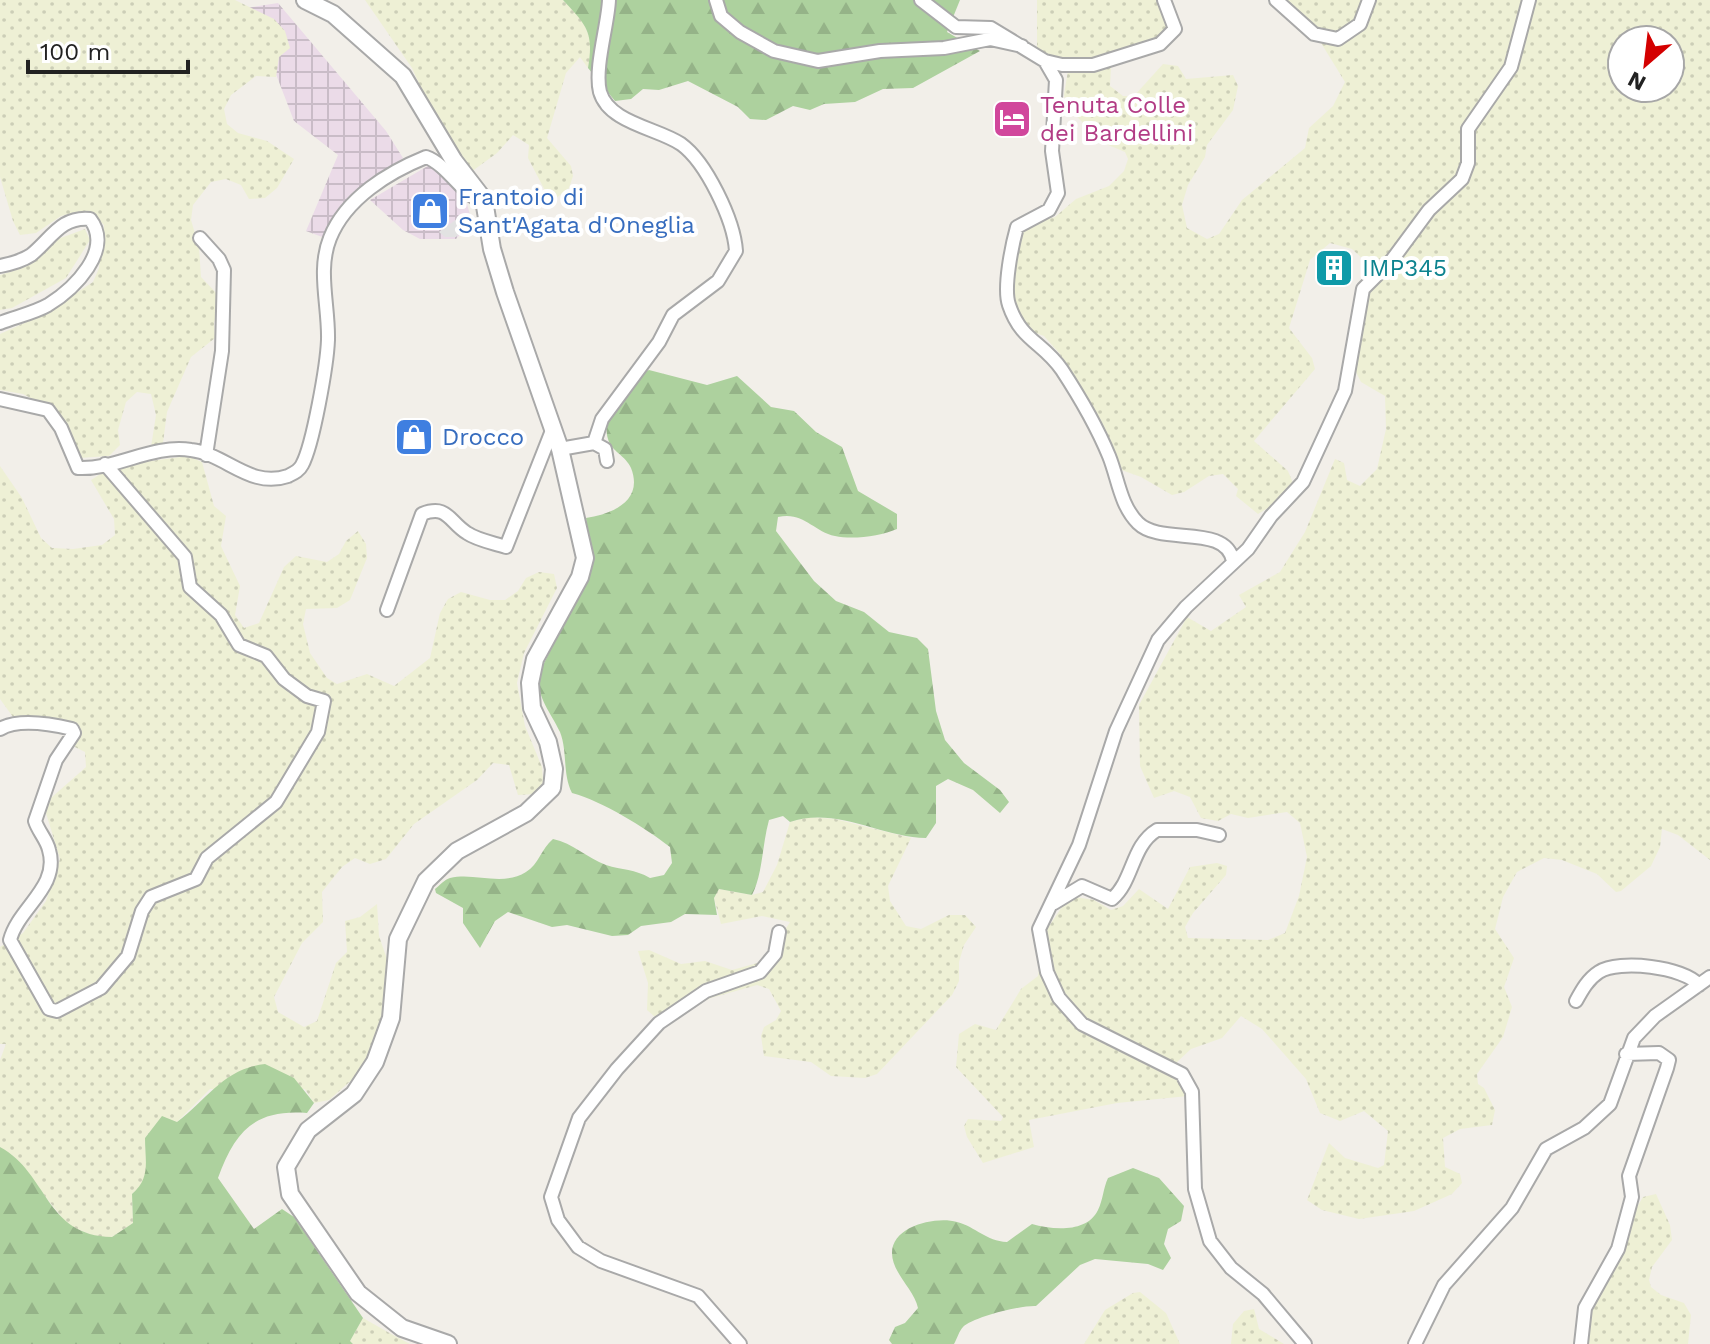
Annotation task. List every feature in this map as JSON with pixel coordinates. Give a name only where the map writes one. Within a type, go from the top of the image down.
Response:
[{"type":"street","points":[[305,0],[333,14],[403,76],[454,161],[484,200],[492,249],[560,449],[585,558],[580,577],[535,659],[530,683],[532,708],[548,742],[554,769],[552,788],[526,813],[457,851],[426,881],[398,939],[391,1018],[375,1062],[354,1094],[308,1130],[286,1167],[290,1194],[358,1293],[402,1328],[448,1344]]},
{"type":"street","points":[[594,443],[602,419],[659,342],[673,315],[718,281],[736,251],[735,240],[698,158],[679,143],[620,115],[604,100],[600,83],[609,0]]},
{"type":"street","points":[[716,0],[721,16],[740,32],[774,51],[818,61],[880,51],[944,48],[990,39],[1022,46]]},
{"type":"street","points":[[921,0],[956,27],[991,28],[1022,46],[1045,61],[1056,80],[1052,151],[1058,193],[1049,210],[1017,227],[1006,289],[1008,302],[1021,333],[1049,354],[1063,371],[1094,425],[1125,505],[1139,524],[1168,536],[1206,537],[1227,548],[1233,561]]},
{"type":"street","points":[[1045,61],[1093,65],[1160,44],[1175,29],[1164,0]]},
{"type":"street","points":[[1276,0],[1314,34],[1338,39],[1360,24],[1369,0]]},
{"type":"street","points":[[1305,1344],[1263,1294],[1231,1268],[1210,1241],[1194,1181],[1192,1092],[1182,1074],[1082,1024],[1059,998],[1047,972],[1039,929],[1079,845],[1116,731],[1158,640],[1303,482],[1345,391],[1363,289],[1392,260],[1429,210],[1455,189],[1462,179],[1468,163],[1468,129],[1511,67],[1529,0]]},
{"type":"street","points":[[0,399],[48,410],[61,428],[78,468],[165,451],[193,449],[260,479],[275,480],[299,470],[324,381],[328,339],[325,258],[336,226],[356,201],[393,173],[426,157],[441,162],[471,198],[484,200]]},
{"type":"street","points":[[0,266],[29,256],[57,227],[71,220],[90,219],[98,229],[98,246],[88,268],[72,286],[46,306],[0,323]]},
{"type":"street","points":[[200,238],[219,259],[224,270],[222,351],[206,455]]},
{"type":"street","points":[[387,610],[422,514],[444,511],[466,533],[506,547],[553,428]]},
{"type":"street","points":[[560,449],[594,443],[605,449],[607,461]]},
{"type":"street","points":[[0,729],[9,724],[54,724],[72,729],[74,733],[56,760],[35,821],[49,849],[51,870],[10,940],[41,998],[49,1009],[57,1011],[101,988],[118,971],[128,956],[142,911],[151,897],[196,879],[207,858],[276,802],[318,732],[324,701],[307,696],[284,679],[266,656],[239,645],[221,615],[190,587],[185,557],[105,464]]},
{"type":"street","points":[[1053,903],[1082,886],[1112,899],[1119,893],[1140,844],[1157,830],[1197,830],[1219,835]]},
{"type":"street","points":[[740,1344],[729,1336],[705,1302],[691,1292],[601,1261],[578,1247],[558,1220],[551,1197],[579,1118],[617,1069],[659,1023],[706,991],[760,972],[775,954],[779,932]]},
{"type":"street","points":[[1576,1001],[1590,979],[1614,966],[1684,973],[1705,981]]},
{"type":"street","points":[[1415,1344],[1444,1285],[1512,1208],[1546,1149],[1592,1122],[1610,1104],[1626,1054],[1646,1023],[1705,981]]},
{"type":"street","points":[[1581,1344],[1585,1308],[1618,1249],[1632,1197],[1629,1176],[1669,1060],[1659,1053],[1626,1054]]},
{"type":"shaded area","name":"Frantoio di Sant'Agata d'Oneglia","points":[[278,3],[386,131],[403,158],[368,185],[325,238],[306,231],[338,155],[294,121],[269,56],[239,9]]},
{"type":"shaded area","name":"Frantoio di Sant'Agata d'Oneglia","points":[[431,164],[466,201],[472,221],[456,239],[420,239],[403,230],[370,200]]},
{"type":"shaded area","points":[[465,213],[470,220],[456,237],[445,237],[439,232]]},
{"type":"green space","points":[[0,0],[235,0],[274,19],[285,31],[290,48],[279,57],[276,77],[256,76],[231,95],[224,109],[227,124],[238,133],[267,141],[294,159],[277,188],[265,198],[249,199],[241,185],[226,179],[211,182],[193,205],[191,220],[199,247],[201,277],[221,298],[214,323],[215,338],[191,357],[167,412],[163,443],[151,447],[156,415],[151,394],[137,392],[126,402],[118,430],[120,445],[109,456],[79,458],[50,408],[23,394],[0,390],[0,334],[44,314],[93,282],[99,268],[104,225],[92,214],[76,212],[61,216],[36,233],[20,235],[13,221],[0,177]]},
{"type":"green space","points":[[365,0],[563,0],[583,21],[592,44],[588,68],[580,57],[566,73],[547,138],[571,166],[573,176],[569,188],[551,202],[528,158],[529,145],[513,135],[497,153],[471,172],[447,146],[412,68]]},
{"type":"green space","points":[[563,0],[960,0],[947,32],[980,51],[913,88],[883,89],[855,102],[824,104],[810,110],[793,106],[766,120],[750,119],[738,107],[688,81],[659,90],[643,89],[631,99],[615,101],[588,68],[590,46],[587,30]]},
{"type":"green space","points":[[1037,0],[1158,0],[1168,25],[1163,36],[1143,43],[1111,67],[1110,86],[1123,96],[1134,96],[1163,64],[1178,66],[1186,79],[1233,75],[1238,86],[1233,110],[1207,145],[1205,157],[1188,185],[1182,205],[1187,228],[1207,239],[1219,234],[1242,200],[1305,148],[1309,128],[1333,106],[1345,82],[1318,38],[1293,25],[1282,9],[1286,0],[1710,0],[1710,860],[1678,835],[1662,829],[1660,847],[1651,866],[1621,891],[1616,892],[1597,874],[1562,860],[1544,858],[1517,872],[1503,897],[1495,929],[1514,958],[1504,987],[1512,1007],[1503,1037],[1477,1074],[1478,1084],[1484,1088],[1495,1110],[1492,1125],[1460,1129],[1443,1138],[1445,1167],[1460,1174],[1462,1183],[1452,1194],[1414,1211],[1359,1219],[1322,1210],[1307,1200],[1329,1143],[1345,1158],[1378,1168],[1384,1165],[1388,1131],[1364,1111],[1340,1121],[1320,1113],[1306,1079],[1262,1029],[1241,1016],[1222,1038],[1191,1049],[1177,1062],[1179,1077],[1188,1096],[1117,1103],[1029,1120],[1034,1147],[983,1163],[967,1137],[964,1126],[968,1119],[1001,1121],[1003,1117],[956,1067],[959,1034],[975,1024],[996,1030],[1021,989],[1038,976],[1045,932],[1064,904],[1075,897],[1094,900],[1111,910],[1123,906],[1139,889],[1168,909],[1190,867],[1217,863],[1227,866],[1226,875],[1193,913],[1185,927],[1188,938],[1268,940],[1285,933],[1299,896],[1307,857],[1300,823],[1287,812],[1248,818],[1231,814],[1218,821],[1201,818],[1190,797],[1174,791],[1154,798],[1140,766],[1139,705],[1187,617],[1211,631],[1246,607],[1239,595],[1280,572],[1305,532],[1335,459],[1344,463],[1347,480],[1360,486],[1377,469],[1386,429],[1385,396],[1361,382],[1355,370],[1368,287],[1383,270],[1381,260],[1375,257],[1364,260],[1352,249],[1330,243],[1310,260],[1289,328],[1312,358],[1315,369],[1254,441],[1288,471],[1293,483],[1289,495],[1258,514],[1236,496],[1238,489],[1223,474],[1209,476],[1184,492],[1172,495],[1141,477],[1113,467],[1060,354],[1044,336],[1024,329],[1013,309],[1013,280],[1021,232],[1027,225],[1055,217],[1076,199],[1109,186],[1124,171],[1128,159],[1125,152],[1101,142],[1067,106],[1064,95],[1069,64],[1052,61],[1037,48]]},
{"type":"green space","points":[[85,229],[90,240],[66,278],[12,308],[0,310],[0,275],[22,268],[58,239]]},
{"type":"green space","points":[[649,370],[707,385],[737,376],[771,407],[794,411],[816,432],[842,447],[858,491],[897,514],[897,529],[850,538],[827,534],[801,519],[787,516],[778,517],[776,531],[814,581],[836,601],[864,612],[889,632],[917,638],[928,649],[936,711],[945,740],[964,763],[1000,790],[1009,802],[1000,813],[973,790],[948,779],[936,786],[936,823],[926,838],[824,818],[790,822],[783,816],[769,820],[752,895],[719,889],[714,898],[717,915],[685,914],[671,922],[641,926],[628,935],[612,936],[567,925],[552,927],[508,912],[495,921],[480,948],[463,923],[463,908],[436,893],[435,889],[448,879],[517,876],[530,869],[553,839],[606,865],[650,878],[664,875],[672,863],[670,847],[660,839],[610,809],[572,793],[560,732],[542,698],[538,675],[593,566],[586,518],[615,509],[623,504],[633,489],[631,468],[608,439],[608,419],[625,390]]},
{"type":"green space","points":[[188,456],[202,462],[214,506],[226,516],[221,546],[240,586],[235,615],[244,628],[259,623],[284,567],[296,556],[327,562],[339,554],[346,541],[358,531],[366,544],[367,558],[350,600],[337,608],[306,609],[303,624],[310,653],[327,678],[337,684],[367,674],[394,686],[430,658],[440,613],[448,599],[461,592],[490,600],[505,600],[518,591],[526,578],[539,572],[554,574],[557,588],[524,653],[517,683],[525,726],[542,767],[543,782],[535,794],[518,795],[509,765],[493,763],[477,780],[414,824],[386,859],[370,864],[355,858],[342,867],[322,892],[323,922],[302,943],[274,997],[278,1012],[304,1027],[317,1021],[336,963],[347,952],[345,921],[360,917],[377,904],[379,936],[389,965],[387,1010],[363,1070],[329,1100],[314,1103],[305,1089],[210,1089],[177,1122],[162,1117],[145,1138],[147,1169],[144,1183],[132,1194],[133,1223],[112,1237],[96,1237],[68,1225],[17,1161],[0,1147],[0,1060],[6,1044],[0,1044],[0,947],[23,933],[46,901],[60,859],[46,813],[51,798],[86,767],[85,752],[73,746],[73,724],[57,719],[27,722],[13,717],[0,699],[0,466],[22,498],[41,538],[52,548],[73,549],[102,545],[115,535],[114,519],[91,480],[113,466]]},
{"type":"green space","points":[[808,817],[835,819],[911,838],[888,886],[890,901],[906,926],[921,929],[949,915],[965,915],[976,927],[964,945],[959,962],[959,981],[952,995],[877,1074],[865,1078],[831,1076],[811,1062],[764,1056],[761,1036],[764,1027],[776,1020],[781,1011],[769,989],[757,985],[711,998],[670,1017],[655,1017],[647,1010],[648,983],[638,951],[649,950],[681,964],[705,961],[732,970],[765,961],[790,922],[762,916],[721,924],[714,898],[719,889],[752,895],[763,892],[777,865],[790,822]]},
{"type":"green space","points":[[265,1064],[294,1078],[314,1103],[307,1113],[274,1115],[249,1126],[232,1147],[218,1178],[254,1229],[282,1209],[294,1217],[363,1318],[350,1341],[353,1344],[0,1344],[0,1147],[16,1158],[60,1215],[73,1226],[90,1234],[112,1237],[133,1223],[132,1194],[144,1175],[145,1138],[162,1116],[177,1122],[227,1078]]},
{"type":"green space","points":[[1133,1168],[1159,1178],[1184,1206],[1181,1221],[1168,1229],[1164,1244],[1171,1258],[1163,1270],[1148,1264],[1095,1259],[1080,1265],[1036,1306],[998,1312],[968,1323],[954,1344],[892,1344],[889,1340],[895,1327],[905,1323],[918,1308],[899,1274],[892,1253],[899,1236],[907,1230],[927,1222],[957,1222],[993,1239],[1007,1242],[1032,1224],[1050,1228],[1078,1226],[1086,1223],[1098,1210],[1108,1178]]},
{"type":"green space","points":[[1656,1194],[1670,1225],[1672,1240],[1652,1267],[1649,1280],[1651,1287],[1661,1295],[1684,1303],[1691,1315],[1688,1344],[1582,1344],[1584,1320],[1628,1236],[1625,1233],[1630,1219],[1643,1197]]},
{"type":"green space","points":[[1140,1292],[1166,1313],[1180,1344],[1084,1344],[1105,1310]]},
{"type":"green space","points":[[1254,1309],[1259,1329],[1284,1344],[1231,1344],[1233,1324],[1244,1311]]},
{"type":"green space","points":[[363,1318],[410,1344],[353,1344],[350,1341]]},
{"type":"place","name":"Tenuta Colle dei Bardellini","points":[[1012,119]]},
{"type":"place","name":"Frantoio di Sant'Agata d'Oneglia","points":[[430,211]]},
{"type":"place","name":"IMP345","points":[[1334,268]]},
{"type":"place","name":"Drocco","points":[[414,437]]}]
